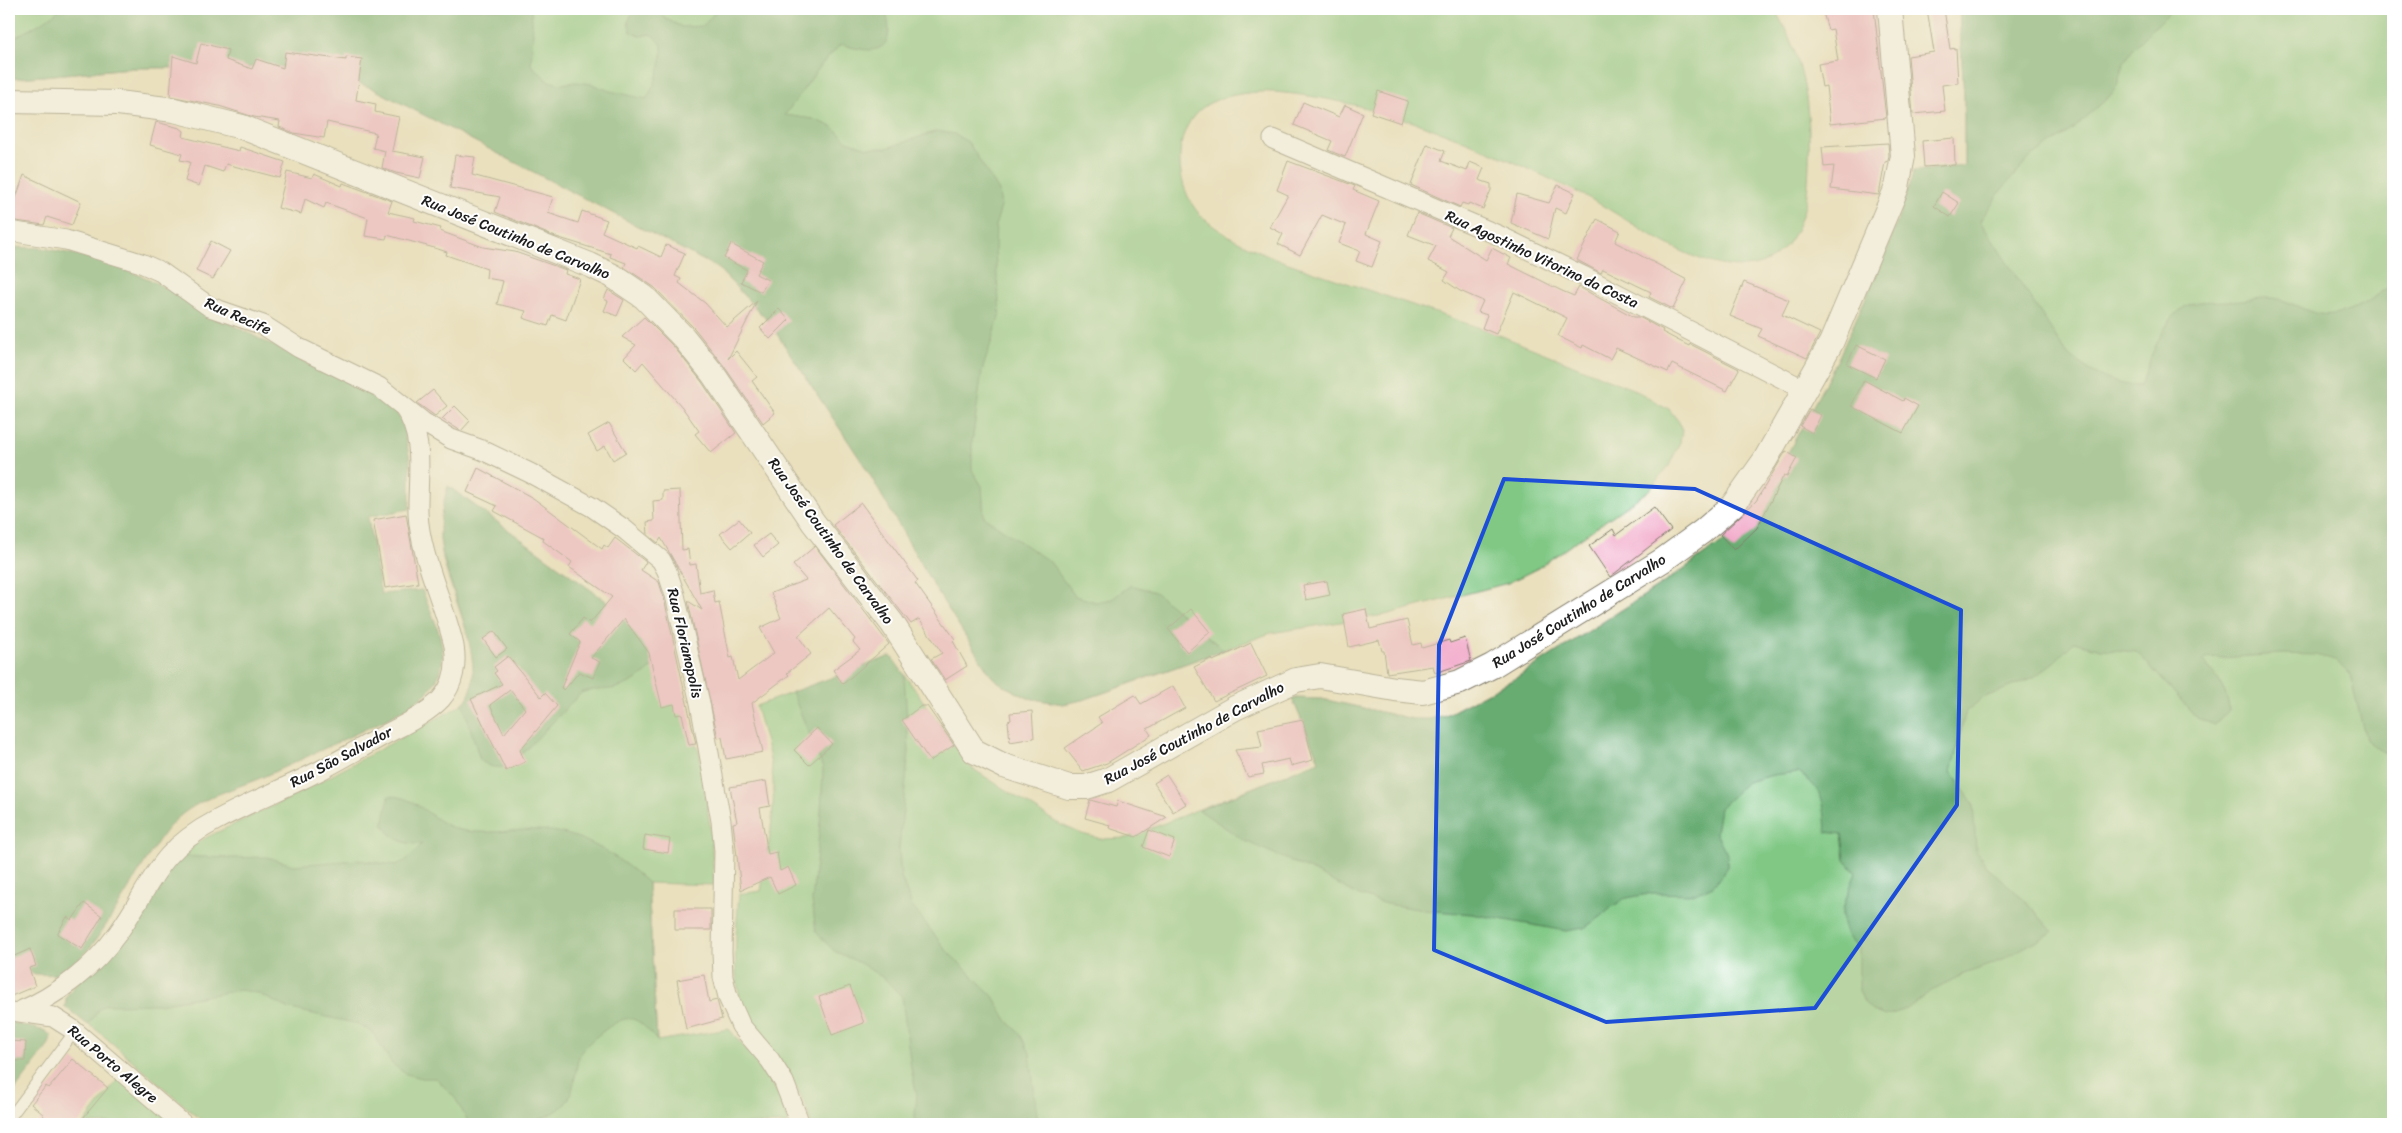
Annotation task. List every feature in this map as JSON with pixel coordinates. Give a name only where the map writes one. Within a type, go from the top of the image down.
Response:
[{"type":"street","name":"Rua José Coutinho de Carvalho","points":[[9,101],[118,103],[174,110],[242,127],[590,265],[627,285],[658,309],[672,323],[713,374],[813,522],[888,617],[974,751],[1004,766],[1070,787],[1086,787],[1108,780],[1235,708],[1296,680],[1320,676],[1422,692],[1448,686],[1475,675],[1663,560],[1722,515],[1738,500],[1752,480],[1831,343],[1892,200],[1900,175],[1903,156],[1890,9]]},
{"type":"street","name":"Rua Agostinho Vitorino da Costa","points":[[1273,139],[1500,236],[1583,276],[1805,390]]},
{"type":"street","name":"Rua Recife","points":[[9,230],[66,240],[151,267],[174,280],[210,307],[263,326],[299,348],[379,387],[402,405]]},
{"type":"street","name":"Rua São Salvador","points":[[13,1012],[61,988],[82,972],[112,940],[162,861],[180,842],[223,816],[318,772],[427,711],[442,698],[448,689],[456,662],[454,646],[421,536],[418,512],[417,441],[409,417],[402,405]]},
{"type":"street","name":"Rua Florianopolis","points":[[402,405],[423,422],[451,439],[482,450],[530,473],[592,507],[643,543],[665,566],[675,594],[710,756],[724,840],[723,977],[729,1002],[741,1026],[781,1076],[800,1124]]},
{"type":"street","points":[[56,1018],[54,1004],[61,988]]},
{"type":"street","name":"Rua Porto Alegre","points":[[13,1012],[43,1014],[56,1018],[75,1031],[182,1124]]},
{"type":"lane","points":[[9,1119],[75,1031]]},
{"type":"highlighted area","points":[[1504,479],[1695,489],[1961,610],[1957,805],[1815,1008],[1606,1022],[1434,950],[1439,645]]},
{"type":"green space","points":[[9,9],[1774,9],[1785,29],[1801,71],[1808,114],[1808,183],[1803,211],[1798,225],[1783,249],[1772,258],[1760,264],[1745,267],[1724,265],[1703,260],[1681,251],[1581,194],[1508,160],[1470,143],[1394,116],[1355,105],[1275,92],[1242,94],[1225,97],[1210,103],[1198,112],[1189,124],[1183,137],[1180,152],[1180,168],[1188,197],[1196,210],[1225,234],[1285,262],[1492,332],[1635,390],[1669,409],[1679,422],[1682,431],[1680,442],[1669,466],[1648,491],[1538,568],[1508,583],[1385,615],[1271,633],[1083,700],[1063,704],[1028,698],[1004,686],[992,677],[936,590],[866,468],[769,322],[718,268],[372,88],[316,68],[131,68],[9,79]]},
{"type":"green space","points":[[60,9],[531,9],[533,33],[531,65],[549,81],[561,84],[576,82],[592,84],[610,91],[646,99],[658,73],[662,45],[651,34],[640,36],[631,32],[628,22],[634,9],[654,9],[666,19],[682,27],[703,26],[718,9],[877,9],[887,16],[889,29],[888,38],[884,45],[871,50],[841,44],[822,64],[785,115],[813,119],[833,127],[847,141],[868,148],[887,148],[937,131],[954,134],[968,142],[999,191],[1001,207],[996,223],[995,251],[1000,315],[982,371],[972,443],[972,470],[982,486],[984,517],[1050,562],[1075,596],[1096,602],[1112,599],[1131,585],[1155,592],[1224,650],[1083,700],[1063,704],[1028,698],[1004,686],[992,677],[936,590],[866,468],[769,322],[718,268],[372,88],[316,68],[131,68],[9,79],[9,42],[48,19]]},
{"type":"green space","points":[[1959,9],[2393,9],[2393,1124],[811,1124],[796,1086],[750,1025],[743,1010],[736,978],[739,894],[761,891],[772,816],[772,771],[756,706],[891,656],[970,767],[1057,823],[1082,834],[1102,839],[1127,838],[1319,761],[1292,698],[1322,699],[1413,719],[1429,719],[1446,715],[1516,678],[1665,582],[1729,537],[1773,481],[1837,361],[1888,249],[1914,171],[1964,166],[1964,97]]},
{"type":"green space","points":[[1959,9],[2173,9],[2133,49],[2123,65],[2117,86],[2110,96],[2073,129],[2029,159],[2002,189],[1980,221],[2068,355],[2085,367],[2110,380],[2140,386],[2164,330],[2179,311],[2192,303],[2273,298],[2284,300],[2315,313],[2335,314],[2367,302],[2393,283],[2393,754],[2386,754],[2366,740],[2350,675],[2335,660],[2315,655],[2283,654],[2203,659],[2220,682],[2228,701],[2229,710],[2215,725],[2197,718],[2137,652],[2101,649],[2074,642],[2055,661],[2034,677],[1983,698],[1966,711],[1951,772],[1973,803],[1976,850],[1987,867],[2023,898],[2053,932],[1993,964],[1964,974],[1932,990],[1907,1009],[1885,1016],[1872,1011],[1864,1002],[1859,991],[1859,948],[1850,940],[1843,922],[1845,903],[1856,873],[1845,860],[1842,834],[1826,832],[1821,798],[1813,785],[1799,772],[1773,775],[1747,782],[1720,808],[1716,833],[1727,854],[1728,867],[1713,886],[1695,894],[1653,893],[1627,898],[1584,928],[1566,931],[1472,914],[1424,910],[1386,904],[1354,893],[1315,872],[1245,841],[1199,810],[1319,761],[1292,698],[1322,699],[1413,719],[1429,719],[1446,715],[1516,678],[1665,582],[1729,537],[1773,481],[1837,361],[1888,249],[1914,171],[1964,166],[1964,97]]},
{"type":"green space","points":[[9,247],[43,248],[73,254],[109,263],[149,279],[223,320],[331,375],[369,390],[396,411],[402,422],[410,459],[410,509],[368,517],[381,594],[422,590],[438,628],[443,659],[441,669],[432,687],[408,707],[375,725],[274,772],[212,797],[188,810],[178,818],[158,842],[117,908],[87,951],[73,966],[61,973],[49,975],[28,973],[9,968]]},
{"type":"green space","points":[[448,486],[639,625],[658,649],[699,751],[711,833],[714,885],[648,883],[657,1041],[729,1029],[757,1062],[773,1085],[785,1110],[789,1124],[206,1124],[98,1031],[65,1007],[66,998],[178,856],[207,837],[292,797],[456,708],[468,697],[473,688],[475,674],[473,658],[443,558],[441,540],[441,522]]},
{"type":"green space","points":[[448,486],[639,625],[662,659],[635,680],[623,686],[581,693],[512,764],[503,767],[492,767],[480,760],[463,704],[471,689],[473,670],[465,625],[443,557],[440,539],[440,525]]},
{"type":"green space","points":[[891,656],[904,674],[909,751],[899,849],[901,877],[912,906],[947,951],[993,996],[1007,1020],[1020,1034],[1030,1053],[1038,1124],[914,1124],[917,1096],[911,1068],[902,997],[885,979],[860,963],[834,951],[816,932],[812,901],[821,813],[823,768],[792,692]]},
{"type":"green space","points":[[389,796],[409,800],[450,827],[460,830],[487,832],[533,830],[565,834],[595,845],[636,872],[648,883],[657,1041],[638,1021],[626,1019],[619,1021],[590,1042],[580,1054],[571,1094],[564,1105],[544,1118],[532,1121],[509,1124],[473,1124],[468,1121],[455,1098],[436,1078],[422,1078],[406,1074],[392,1064],[372,1032],[358,1024],[287,1008],[257,993],[240,990],[159,1004],[105,1005],[101,1007],[88,1025],[65,1007],[67,995],[178,856],[267,857],[293,865],[358,860],[396,865],[405,861],[422,844],[404,842],[395,838],[383,824]]},
{"type":"green space","points":[[9,1022],[46,1031],[51,1036],[49,1045],[9,1098]]},
{"type":"green space","points":[[120,1076],[173,1124],[84,1124]]},
{"type":"building","points":[[1822,9],[1874,9],[1886,118],[1830,124],[1826,86],[1822,87],[1818,64],[1838,61],[1833,29],[1828,30]]},
{"type":"building","points":[[1927,9],[1944,9],[1950,49],[1956,48],[1958,83],[1942,85],[1945,111],[1913,114],[1908,56],[1934,52]]},
{"type":"building","points":[[201,43],[228,50],[226,60],[252,69],[256,59],[283,68],[285,52],[346,60],[346,57],[362,59],[356,100],[376,104],[375,112],[399,117],[392,151],[425,157],[420,178],[382,168],[385,151],[373,148],[376,133],[327,122],[324,138],[294,133],[279,127],[280,121],[254,117],[219,106],[170,96],[173,56],[196,63]]},
{"type":"building","points":[[1378,91],[1408,101],[1401,123],[1371,113]]},
{"type":"building","points":[[1303,102],[1339,117],[1345,105],[1363,113],[1345,157],[1328,150],[1332,141],[1294,125]]},
{"type":"building","points":[[156,122],[180,128],[184,131],[183,137],[239,151],[240,147],[285,162],[280,178],[226,164],[223,172],[205,166],[199,186],[185,181],[190,162],[180,160],[182,154],[150,145]]},
{"type":"building","points":[[1954,138],[1955,165],[1924,167],[1922,141]]},
{"type":"building","points":[[1888,143],[1888,161],[1885,162],[1879,195],[1831,189],[1834,166],[1824,167],[1822,147]]},
{"type":"building","points":[[1427,144],[1445,151],[1441,161],[1467,171],[1470,162],[1484,168],[1479,180],[1491,184],[1491,190],[1483,209],[1469,203],[1468,205],[1462,203],[1460,207],[1411,185]]},
{"type":"building","points":[[455,155],[475,157],[472,175],[553,197],[548,213],[578,223],[582,211],[607,220],[602,232],[637,248],[638,246],[661,257],[666,245],[685,253],[675,276],[681,279],[679,283],[705,303],[727,327],[757,301],[728,359],[736,351],[757,377],[752,381],[775,413],[763,423],[724,366],[695,329],[654,287],[624,267],[626,263],[610,257],[611,254],[553,236],[495,212],[500,197],[450,188]]},
{"type":"building","points":[[1288,161],[1355,186],[1353,190],[1379,201],[1366,234],[1382,241],[1372,267],[1356,261],[1360,251],[1339,243],[1346,225],[1322,215],[1300,255],[1278,244],[1283,234],[1270,227],[1288,195],[1277,190]]},
{"type":"building","points":[[287,172],[312,178],[314,174],[342,186],[343,183],[392,201],[388,212],[415,218],[414,221],[441,228],[440,231],[483,247],[515,252],[566,270],[565,274],[580,279],[566,320],[552,315],[548,326],[523,318],[526,311],[497,304],[503,281],[486,278],[487,269],[446,255],[447,252],[387,235],[386,239],[365,236],[368,218],[326,203],[324,208],[305,199],[301,214],[278,208]]},
{"type":"building","points":[[24,175],[81,202],[72,225],[47,217],[44,225],[9,220],[9,199],[16,198]]},
{"type":"building","points":[[1558,185],[1575,193],[1566,213],[1555,208],[1548,239],[1511,223],[1517,194],[1549,203]]},
{"type":"building","points":[[1942,192],[1959,203],[1950,217],[1934,206]]},
{"type":"building","points":[[1417,213],[1452,228],[1448,236],[1486,260],[1492,248],[1511,258],[1508,264],[1562,291],[1574,296],[1579,287],[1634,317],[1639,317],[1689,346],[1690,344],[1739,369],[1727,391],[1672,364],[1668,372],[1616,348],[1610,359],[1583,345],[1582,348],[1558,336],[1567,318],[1514,292],[1496,334],[1482,328],[1487,315],[1478,312],[1483,301],[1460,291],[1444,280],[1449,272],[1428,261],[1436,246],[1408,235]]},
{"type":"building","points":[[1597,219],[1620,231],[1615,242],[1687,280],[1673,309],[1649,297],[1651,292],[1603,269],[1601,273],[1577,260]]},
{"type":"building","points":[[211,241],[230,251],[213,279],[196,271]]},
{"type":"building","points":[[731,244],[763,261],[756,274],[768,280],[761,292],[741,282],[747,270],[724,258]]},
{"type":"building","points":[[1744,282],[1789,300],[1782,315],[1820,333],[1807,358],[1758,336],[1762,329],[1730,316]]},
{"type":"building","points":[[608,290],[624,300],[617,316],[604,311],[608,301],[604,299]]},
{"type":"building","points":[[779,309],[789,320],[770,339],[760,328]]},
{"type":"building","points":[[644,317],[674,347],[702,382],[736,433],[711,453],[695,434],[699,431],[682,407],[643,362],[636,370],[624,358],[636,345],[622,337]]},
{"type":"building","points":[[1856,345],[1885,359],[1876,378],[1847,364]]},
{"type":"building","points":[[1864,380],[1903,401],[1904,398],[1918,406],[1903,433],[1851,406]]},
{"type":"building","points":[[433,390],[447,406],[435,416],[417,403]]},
{"type":"building","points":[[455,406],[470,421],[461,431],[442,419]]},
{"type":"building","points":[[1810,409],[1821,415],[1812,433],[1800,426]]},
{"type":"building","points":[[609,423],[626,452],[613,460],[605,446],[597,451],[588,435]]},
{"type":"building","points":[[1786,451],[1797,458],[1787,476],[1784,475],[1757,528],[1734,550],[1720,535],[1756,501]]},
{"type":"building","points":[[478,468],[533,498],[602,549],[604,545],[608,548],[615,538],[646,562],[641,570],[659,582],[664,598],[696,744],[689,745],[682,714],[676,715],[674,704],[662,707],[649,653],[624,619],[591,658],[600,662],[593,678],[579,672],[564,690],[561,688],[580,642],[570,634],[583,618],[590,623],[612,597],[569,567],[572,562],[543,541],[544,538],[494,511],[497,506],[467,492]]},
{"type":"building","points":[[680,490],[682,550],[688,549],[690,565],[696,564],[700,593],[713,590],[715,603],[719,602],[730,658],[733,657],[738,680],[774,653],[760,628],[781,618],[771,593],[806,580],[793,565],[815,546],[889,644],[843,684],[833,670],[860,650],[853,642],[855,639],[829,608],[798,636],[811,654],[787,673],[789,675],[752,703],[763,752],[726,759],[722,737],[718,738],[688,601],[702,610],[661,538],[658,543],[648,535],[647,522],[654,521],[653,501],[663,500],[663,491]]},
{"type":"building","points":[[861,503],[918,581],[915,583],[955,639],[953,641],[967,666],[945,680],[931,659],[942,653],[919,619],[911,624],[833,525]]},
{"type":"building","points":[[1654,507],[1671,530],[1610,577],[1589,546],[1613,529],[1616,535]]},
{"type":"building","points":[[406,514],[418,583],[385,588],[373,520]]},
{"type":"building","points":[[739,519],[750,533],[732,548],[720,534]]},
{"type":"building","points":[[769,534],[778,545],[763,557],[754,545]]},
{"type":"building","points":[[1327,581],[1330,595],[1306,600],[1303,585]]},
{"type":"building","points":[[1191,609],[1210,632],[1187,652],[1168,629]]},
{"type":"building","points":[[1366,609],[1370,629],[1407,620],[1413,645],[1421,643],[1422,648],[1449,640],[1450,643],[1465,638],[1471,661],[1435,673],[1433,666],[1387,673],[1384,651],[1382,651],[1379,640],[1349,647],[1343,614]]},
{"type":"building","points":[[494,631],[507,649],[496,657],[483,639]]},
{"type":"building","points":[[1251,643],[1267,676],[1214,701],[1194,667],[1212,658],[1213,661]]},
{"type":"building","points":[[508,656],[541,697],[545,693],[557,706],[520,750],[525,762],[506,771],[471,699],[502,684],[494,673],[497,671],[494,667]],"holes":[[[510,690],[525,709],[504,734],[490,705]]]},
{"type":"building","points":[[1173,686],[1185,708],[1147,729],[1151,735],[1107,763],[1083,771],[1065,748],[1102,723],[1098,717],[1135,695],[1141,704]]},
{"type":"building","points":[[921,706],[927,706],[954,745],[930,761],[902,720]]},
{"type":"building","points":[[1032,711],[1034,738],[1010,742],[1008,721],[1011,720],[1010,713]]},
{"type":"building","points":[[1303,720],[1313,760],[1291,766],[1289,759],[1262,765],[1264,774],[1248,777],[1235,750],[1262,747],[1258,729]]},
{"type":"building","points":[[817,728],[832,744],[809,765],[794,750]]},
{"type":"building","points":[[1167,775],[1186,804],[1173,812],[1154,783]]},
{"type":"building","points":[[766,781],[770,806],[760,808],[768,854],[777,852],[780,871],[788,867],[796,885],[778,894],[770,877],[741,890],[733,823],[737,822],[730,787]]},
{"type":"building","points":[[1090,800],[1116,807],[1118,801],[1167,817],[1136,837],[1109,828],[1110,825],[1085,818]]},
{"type":"building","points":[[1149,830],[1175,840],[1169,857],[1143,847]]},
{"type":"building","points":[[645,835],[670,839],[668,853],[643,849]]},
{"type":"building","points":[[84,903],[102,916],[82,949],[57,934],[67,917],[72,920]]},
{"type":"building","points":[[675,909],[711,909],[711,930],[675,930]]},
{"type":"building","points":[[30,949],[36,966],[29,968],[35,986],[9,997],[9,962],[12,957]]},
{"type":"building","points":[[704,975],[709,1002],[717,1000],[722,1019],[686,1029],[677,980]]},
{"type":"building","points":[[850,986],[864,1023],[832,1035],[819,997]]},
{"type":"building","points":[[9,1041],[26,1042],[25,1061],[9,1061]]},
{"type":"building","points":[[73,1059],[108,1088],[78,1124],[37,1124],[44,1115],[31,1104],[46,1086],[49,1088]]}]
